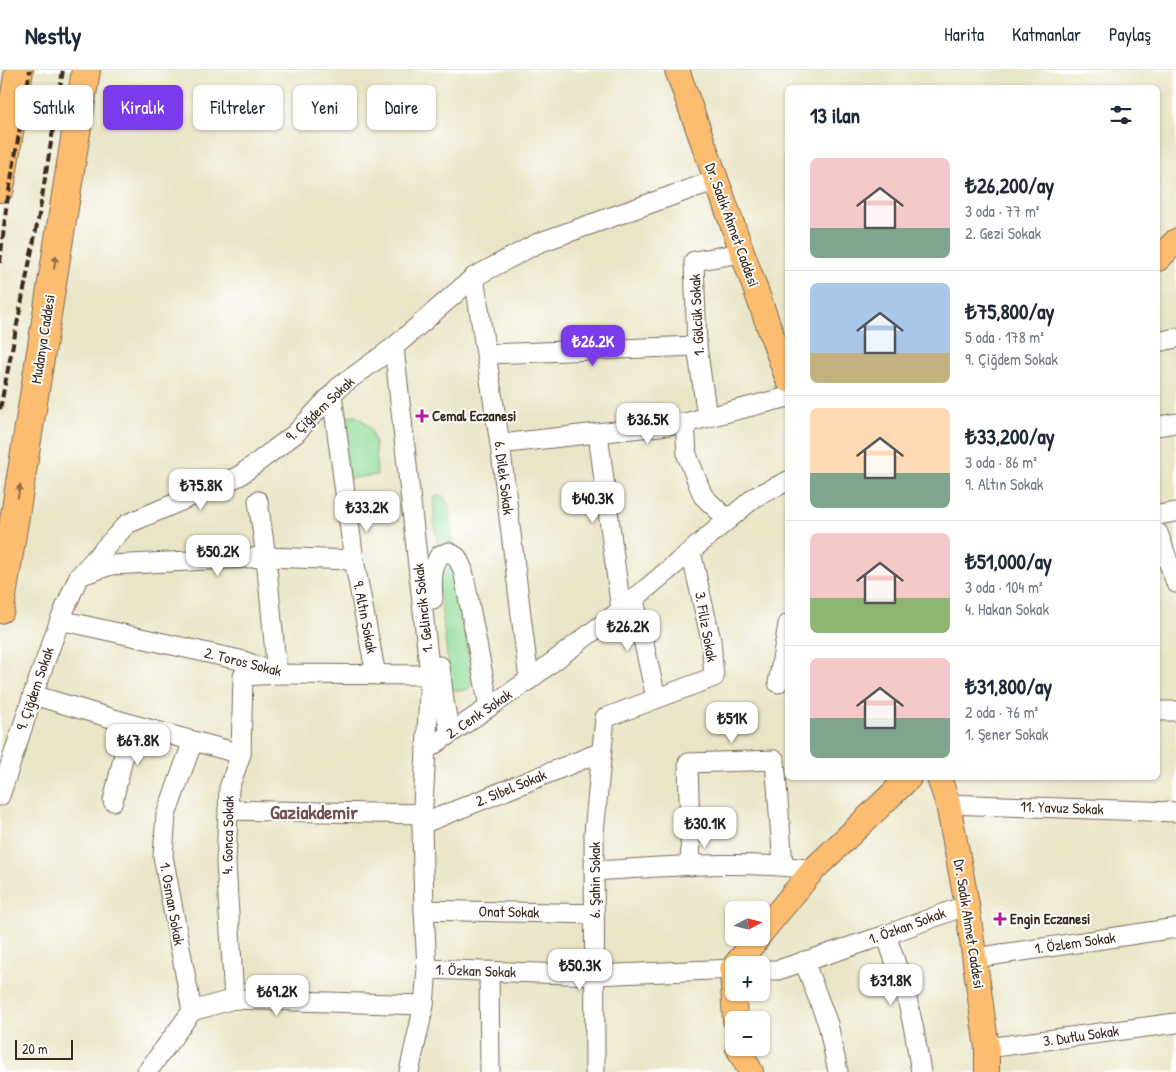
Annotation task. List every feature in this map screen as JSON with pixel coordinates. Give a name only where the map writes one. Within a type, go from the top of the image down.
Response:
[{"type":"highway","points":[[0,188],[5,123],[19,70]]},
{"type":"highway","name":"Mudanya Caddesi","points":[[0,609],[86,70]]},
{"type":"main road","name":"Dr. Sadık Ahmet Caddesi","points":[[677,70],[785,372]]},
{"type":"main road","points":[[1160,257],[1176,241]]},
{"type":"main road","points":[[770,922],[813,870],[907,780]]},
{"type":"main road","name":"Dr. Sadık Ahmet Caddesi","points":[[941,780],[948,804],[967,905],[986,1048],[987,1072]]},
{"type":"main road","points":[[744,956],[752,946]]},
{"type":"main road","points":[[742,1056],[751,1072]]},
{"type":"street","name":"9. Çiğdem Sokak","points":[[0,796],[33,695],[78,576],[127,524],[238,476],[296,434],[339,387],[394,347],[474,277],[538,243],[716,180]]},
{"type":"street","name":"1. Gölcük Sokak","points":[[707,417],[697,346],[694,261],[742,253]]},
{"type":"street","name":"6. Dilek Sokak","points":[[474,277],[500,444],[529,680]]},
{"type":"street","points":[[1160,342],[1176,338]]},
{"type":"street","points":[[487,354],[697,346]]},
{"type":"street","name":"1. Gelincik Sokak","points":[[394,347],[430,675],[426,750]]},
{"type":"street","name":"9. Altın Sokak","points":[[332,395],[354,560],[376,675]]},
{"type":"street","points":[[500,444],[684,423],[785,398]]},
{"type":"street","points":[[684,423],[687,456],[703,496],[728,520]]},
{"type":"street","points":[[1160,426],[1176,423]]},
{"type":"street","points":[[598,434],[628,605],[656,698]]},
{"type":"street","name":"2. Cenk Sokak","points":[[426,750],[529,680],[628,605],[756,497],[785,482]]},
{"type":"street","points":[[258,501],[266,557],[277,674]]},
{"type":"street","points":[[1160,515],[1176,512]]},
{"type":"street","points":[[1160,539],[1176,583]]},
{"type":"street","points":[[450,734],[444,701],[432,581],[434,563],[440,555],[449,552],[457,557],[463,570],[489,708]]},
{"type":"street","name":"3. Filiz Sokak","points":[[605,718],[714,677],[711,640],[691,552]]},
{"type":"street","name":"9. Altın Sokak","points":[[78,576],[111,565],[266,557],[354,560]]},
{"type":"street","name":"2. Toros Sokak","points":[[60,620],[244,662],[277,674],[430,675]]},
{"type":"street","points":[[778,683],[785,642]]},
{"type":"street","name":"4. Gonca Sokak","points":[[234,999],[226,863],[229,788],[240,754],[243,676],[277,674]]},
{"type":"street","points":[[33,695],[240,754]]},
{"type":"street","points":[[1160,711],[1176,711]]},
{"type":"street","name":"6. Şahin Sokak","points":[[595,1072],[594,833],[605,718]]},
{"type":"street","points":[[113,801],[131,724]]},
{"type":"street","name":"1. Osman Sokak","points":[[192,1011],[164,856],[166,815],[193,741]]},
{"type":"street","points":[[410,1072],[424,1005],[427,969],[423,819],[426,750]]},
{"type":"street","name":"2. Sibel Sokak","points":[[423,819],[601,752]]},
{"type":"street","points":[[691,866],[688,763],[775,760],[783,865]]},
{"type":"street","name":"11. Yavuz Sokak","points":[[948,804],[1176,812]]},
{"type":"street","points":[[228,810],[423,819]]},
{"type":"street","points":[[594,871],[691,866],[783,865],[813,870]]},
{"type":"street","name":"1. Özkan Sokak","points":[[770,970],[778,970],[886,935],[967,905]]},
{"type":"street","name":"Onat Sokak","points":[[424,910],[595,914]]},
{"type":"street","name":"1. Özlem Sokak","points":[[975,958],[1176,928]]},
{"type":"street","points":[[886,935],[905,990],[921,1072]]},
{"type":"street","points":[[804,961],[828,1024],[838,1072]]},
{"type":"street","name":"1. Özkan Sokak","points":[[427,969],[595,975],[725,968]]},
{"type":"street","points":[[489,972],[490,1072]]},
{"type":"street","points":[[147,1072],[192,1011],[234,999],[424,1005]]},
{"type":"street","name":"3. Dutlu Sokak","points":[[986,1048],[1176,1023]]},
{"type":"green space","points":[[355,416],[368,426],[372,433],[377,475],[345,479],[343,417]]},
{"type":"green space","points":[[441,495],[448,504],[451,517],[452,542],[446,546],[438,545],[434,522],[434,498]]},
{"type":"green space","points":[[443,559],[457,567],[471,678],[470,688],[463,691],[454,690],[450,683],[438,576]]},
{"type":"railway","points":[[0,263],[6,209],[30,70]]},
{"type":"railway","points":[[0,409],[39,215],[63,70]]},
{"type":"place","name":"Cemal Eczanesi","points":[[422,416]]},
{"type":"place","name":"Engin Eczanesi","points":[[1000,919]]},
{"type":"district","name":"Gaziakdemir","points":[[314,812]]}]
